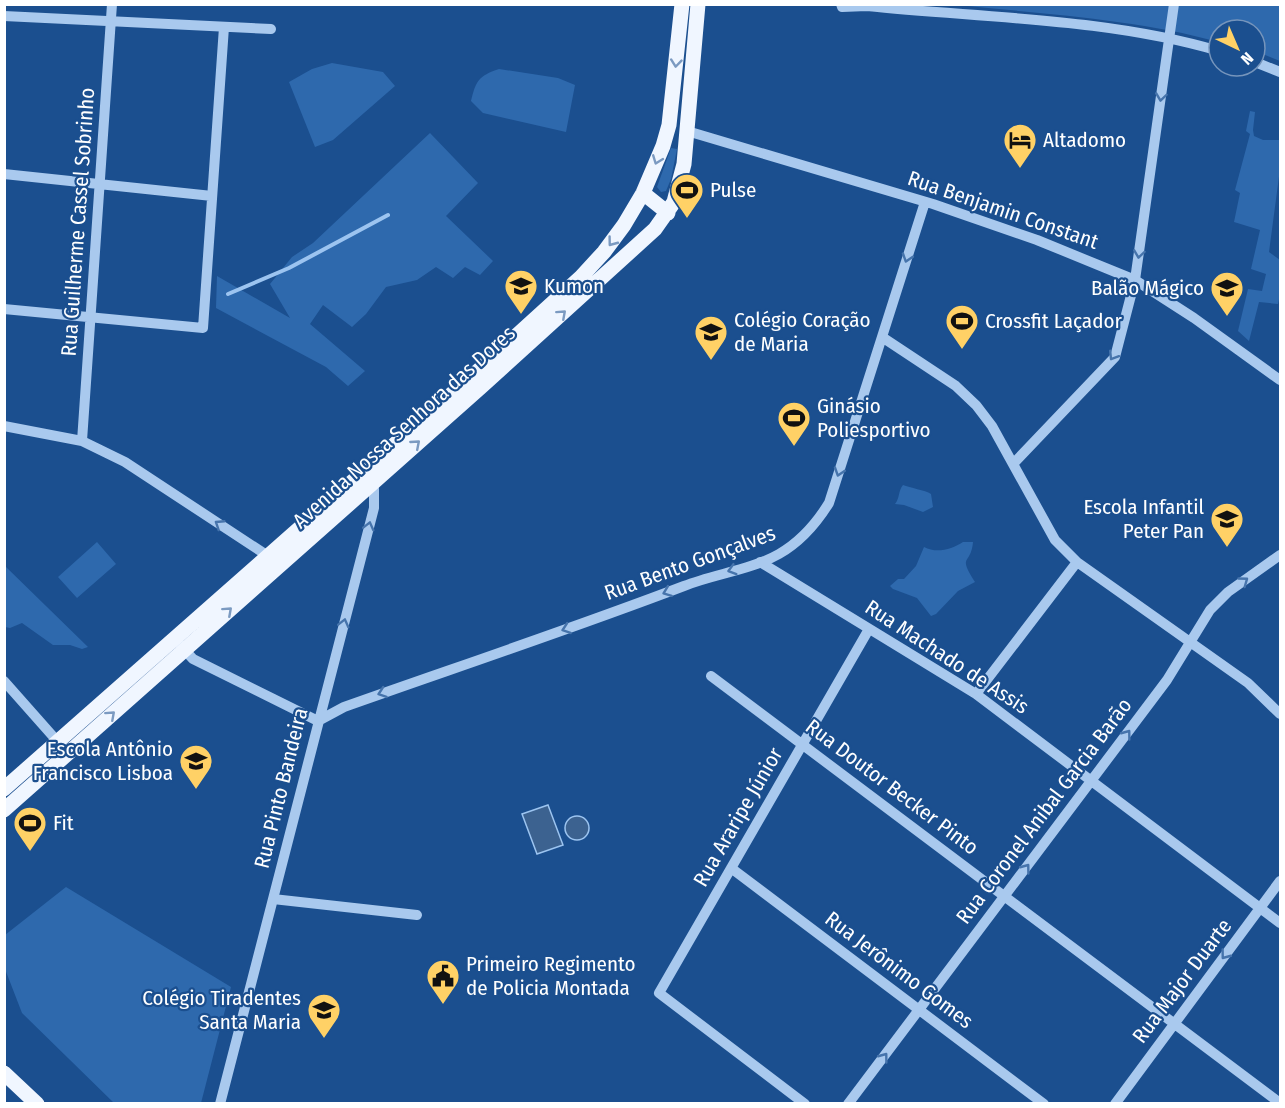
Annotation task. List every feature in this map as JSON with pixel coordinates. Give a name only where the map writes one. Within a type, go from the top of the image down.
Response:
[{"type":"main road","name":"Avenida Nossa Senhora das Dores","points":[[4,810],[268,556],[368,477],[581,277],[614,239],[643,193],[669,125],[682,4]]},
{"type":"main road","name":"Avenida Nossa Senhora das Dores","points":[[4,789],[179,644],[368,477],[583,296],[639,244],[668,213],[678,192],[684,164],[698,4]]},
{"type":"main road","points":[[643,193],[668,213]]},
{"type":"main road","points":[[4,1073],[36,1104]]},
{"type":"street","name":"Rua Guilherme Cassel Sobrinho","points":[[82,441],[112,4]]},
{"type":"street","points":[[841,4],[842,7],[851,8],[867,5],[1075,24],[1169,39],[1207,48]]},
{"type":"street","points":[[1013,464],[1115,357],[1135,280],[1174,4]]},
{"type":"street","points":[[4,16],[271,29]]},
{"type":"street","points":[[4,309],[203,328],[224,27]]},
{"type":"street","name":"Rua Benjamin Constant","points":[[687,131],[925,202],[1037,240],[1135,280],[1194,318],[1281,380]]},
{"type":"street","points":[[4,174],[212,196]]},
{"type":"street","name":"Rua Bento Gonçalves","points":[[318,721],[344,706],[622,610],[705,578],[760,562],[792,546],[819,519],[829,503],[925,202]]},
{"type":"street","points":[[882,337],[956,386],[976,405],[992,426],[1055,540],[1077,562],[1248,683],[1281,714]]},
{"type":"street","points":[[4,426],[82,441],[125,462],[268,556]]},
{"type":"street","name":"Rua Pinto Bandeira","points":[[220,1104],[374,508],[368,477]]},
{"type":"street","name":"Rua Coronel Anibal Garcia Barão","points":[[848,1104],[1167,680],[1210,610],[1228,592],[1281,555]]},
{"type":"street","name":"Rua Machado de Assis","points":[[760,562],[976,694],[1281,923]]},
{"type":"street","points":[[976,694],[1077,562]]},
{"type":"street","name":"Rua Araripe Júnior","points":[[805,1104],[659,993],[869,629]]},
{"type":"street","points":[[179,644],[193,659],[318,721]]},
{"type":"street","name":"Rua Doutor Becker Pinto","points":[[711,676],[1281,1103]]},
{"type":"street","points":[[4,681],[58,742]]},
{"type":"street","name":"Rua Jerônimo Gomes","points":[[731,868],[1044,1104]]},
{"type":"street","name":"Rua Major Duarte","points":[[1114,1104],[1281,881]]},
{"type":"street","points":[[273,899],[417,915]]},
{"type":"shaded area","points":[[958,5],[1280,5],[1280,61],[1267,56],[1267,18],[1207,18],[1207,39],[1155,28]]},
{"type":"shaded area","points":[[332,63],[383,72],[395,86],[333,140],[315,147],[289,82],[312,69]]},
{"type":"shaded area","points":[[499,69],[558,78],[575,85],[566,132],[483,113],[471,101],[475,89],[482,77]]},
{"type":"shaded area","points":[[1250,111],[1255,112],[1254,136],[1263,140],[1280,140],[1280,169],[1269,252],[1280,260],[1280,295],[1278,304],[1259,302],[1249,341],[1238,331],[1248,289],[1262,291],[1266,274],[1251,269],[1260,230],[1234,222],[1240,193],[1235,190],[1250,134],[1246,131]]},
{"type":"shaded area","points":[[430,133],[478,183],[446,216],[493,261],[480,275],[465,267],[453,278],[436,267],[417,280],[386,287],[366,314],[352,327],[323,305],[310,324],[365,371],[348,386],[326,367],[216,308],[217,276],[290,318],[270,284],[292,257],[313,243]]},
{"type":"shaded area","points":[[671,148],[677,149],[671,179],[666,191],[661,192],[657,187]]},
{"type":"shaded area","points":[[903,485],[931,494],[933,507],[923,512],[895,504]]},
{"type":"shaded area","points":[[97,542],[116,564],[77,598],[58,577]]},
{"type":"shaded area","points":[[963,542],[973,542],[966,563],[975,582],[958,591],[936,614],[931,616],[917,598],[890,586],[898,579],[904,579],[916,566],[924,547],[944,550]]},
{"type":"shaded area","points":[[4,566],[88,647],[82,649],[70,645],[53,645],[22,623],[10,628],[5,627]]},
{"type":"shaded area","points":[[548,805],[563,845],[537,854],[522,814]]},
{"type":"shaded area","points":[[577,816],[585,820],[589,828],[585,836],[577,840],[569,836],[565,828],[569,820]]},
{"type":"shaded area","points":[[66,887],[231,987],[201,1103],[114,1103],[22,1013],[5,969],[5,935]]},
{"type":"waterway","points":[[228,294],[289,268],[388,215]]},
{"type":"place","name":"Altadomo","points":[[1020,169]]},
{"type":"place","name":"Pulse","points":[[687,219]]},
{"type":"place","name":"Kumon","points":[[521,315]]},
{"type":"place","name":"Balão Mágico","points":[[1227,317]]},
{"type":"place","name":"Crossfit Laçador","points":[[962,350]]},
{"type":"place","name":"Colégio Coração de Maria","points":[[711,361]]},
{"type":"place","name":"Ginásio Poliesportivo","points":[[794,447]]},
{"type":"place","name":"Escola Infantil Peter Pan","points":[[1227,548]]},
{"type":"place","name":"Escola Antônio Francisco Lisboa","points":[[196,790]]},
{"type":"place","name":"Fit","points":[[30,852]]},
{"type":"place","name":"Primeiro Regimento de Policia Montada","points":[[443,1005]]},
{"type":"place","name":"Colégio Tiradentes Santa Maria","points":[[324,1039]]}]
